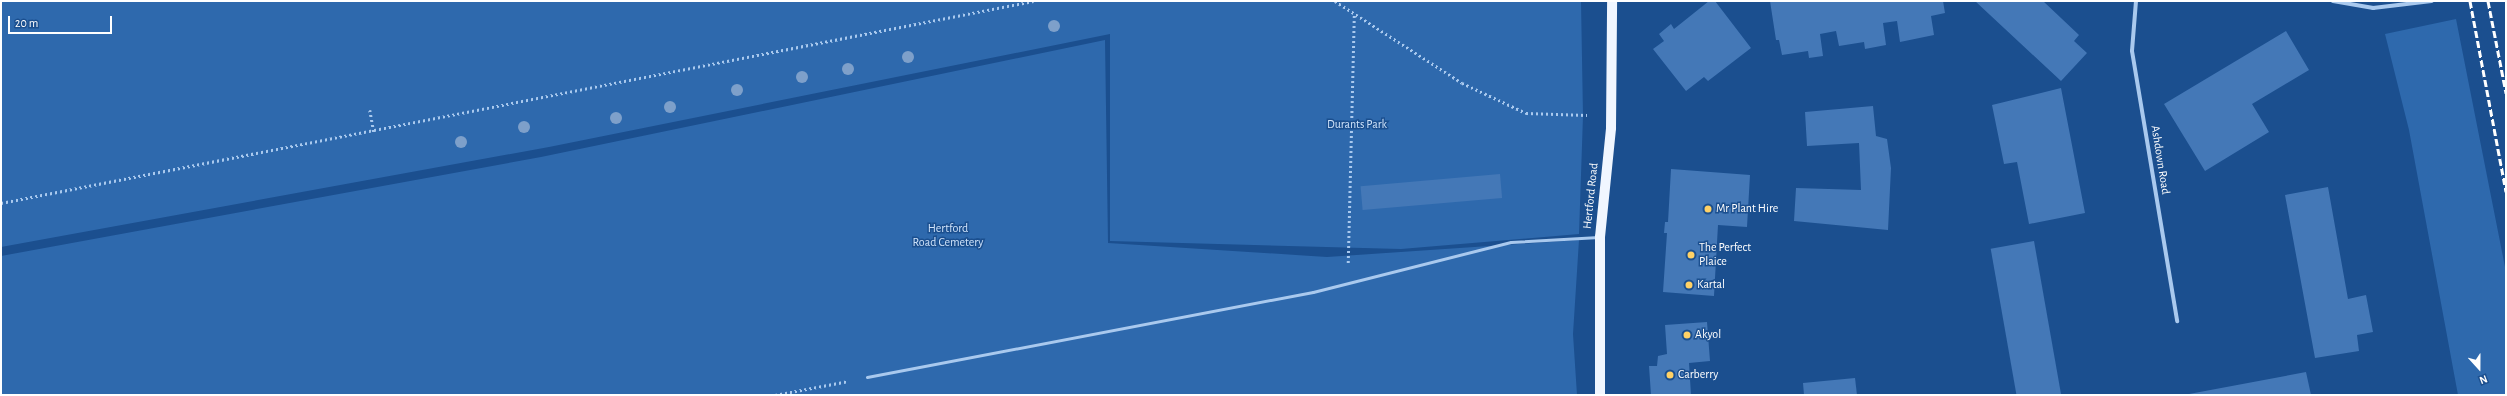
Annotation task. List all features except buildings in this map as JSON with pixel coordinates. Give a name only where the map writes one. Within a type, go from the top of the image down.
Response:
[{"type":"main road","name":"Hertford Road","points":[[1600,395],[1600,236],[1612,112],[1612,1]]},
{"type":"street","name":"Ashdown Road","points":[[2136,1],[2132,51],[2177,321]]},
{"type":"street","points":[[2333,1],[2372,8],[2432,1]]},
{"type":"lane","points":[[867,377],[1349,283],[1511,242],[1600,236]]},
{"type":"path","points":[[1,203],[374,132],[1033,1]]},
{"type":"path","points":[[1335,1],[1462,83],[1526,113],[1583,116],[1612,112]]},
{"type":"path","points":[[1349,283],[1347,230],[1354,14]]},
{"type":"path","points":[[370,110],[374,132]]},
{"type":"path","points":[[775,395],[867,377]]},
{"type":"green space","name":"Durants Park","points":[[1,1],[1581,1],[1583,116],[1579,234],[1401,249],[1110,241],[1110,34],[549,147],[1,247]]},
{"type":"green space","points":[[2456,19],[2506,272],[2506,395],[2458,395],[2409,130],[2385,34]]},
{"type":"green space","name":"Hertford Road Cemetery","points":[[1105,40],[1108,243],[1327,257],[1579,240],[1573,334],[1577,395],[1,395],[1,256],[541,157]]},
{"type":"railway","points":[[2470,1],[2506,192]]},
{"type":"railway","points":[[2488,1],[2506,93]]},
{"type":"place","name":"Mr Plant Hire","points":[[1708,209]]},
{"type":"place","name":"The Perfect Plaice","points":[[1691,255]]},
{"type":"place","name":"Kartal","points":[[1689,285]]},
{"type":"place","name":"Akyol","points":[[1687,335]]},
{"type":"place","name":"Carberry","points":[[1670,375]]}]
